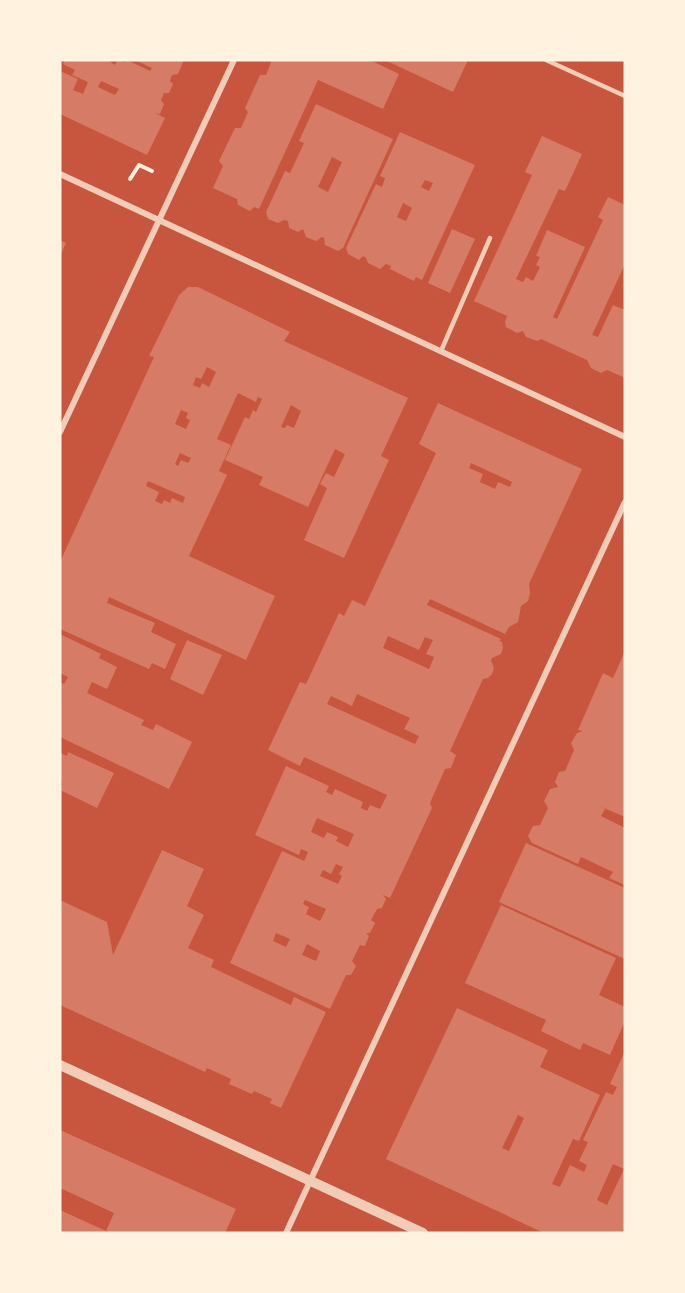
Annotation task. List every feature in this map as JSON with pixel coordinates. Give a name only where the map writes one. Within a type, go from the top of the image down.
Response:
[{"type":"street","points":[[60,432],[234,60]]},
{"type":"street","points":[[60,174],[625,437]]},
{"type":"street","points":[[286,1233],[625,502]]},
{"type":"street","points":[[60,1065],[423,1233]]},
{"type":"lane","points":[[546,60],[625,96]]},
{"type":"lane","points":[[441,351],[490,238]]},
{"type":"path","points":[[130,179],[139,165],[152,171]]},
{"type":"building","points":[[65,60],[108,60],[115,65],[117,60],[125,62],[127,60],[150,71],[152,68],[135,60],[184,60],[178,74],[172,75],[170,81],[173,84],[169,93],[164,93],[161,100],[164,104],[160,114],[155,113],[165,118],[147,155],[60,114],[60,71],[78,79],[73,90],[83,94],[88,82],[72,75],[75,70],[63,64]],"holes":[[[101,81],[119,89],[115,95],[98,87]]]},
{"type":"building","points":[[272,60],[370,60],[399,74],[383,109],[318,80],[259,209],[254,207],[250,211],[238,205],[237,199],[213,188],[223,166],[219,161],[235,128],[241,128],[248,112],[245,108],[260,75],[266,75]]},
{"type":"building","points":[[385,60],[468,60],[453,92]]},
{"type":"building","points":[[316,104],[393,139],[343,248],[338,251],[325,245],[322,237],[316,241],[306,237],[303,229],[298,232],[289,228],[288,221],[278,223],[268,219],[266,212],[285,171],[290,173],[304,143],[299,141]],"holes":[[[332,157],[342,162],[328,192],[318,187]]]},
{"type":"building","points":[[400,132],[475,165],[422,280],[416,277],[414,281],[390,269],[391,266],[386,264],[380,269],[368,263],[363,256],[359,260],[348,254],[346,248],[376,184],[382,187],[385,178],[380,176]],"holes":[[[425,180],[433,183],[429,191],[421,187]],[[403,203],[412,208],[406,221],[397,217]]]},
{"type":"building","points":[[542,136],[582,154],[565,191],[559,189],[516,279],[523,282],[526,277],[533,281],[540,267],[536,265],[540,257],[536,256],[547,230],[585,247],[553,317],[557,319],[603,220],[598,217],[608,197],[625,205],[625,264],[592,335],[598,337],[613,305],[625,310],[625,382],[623,377],[607,370],[601,373],[591,368],[587,360],[541,339],[537,341],[526,337],[523,331],[517,333],[506,327],[507,316],[474,301],[532,175],[525,172]]},
{"type":"building","points":[[452,229],[475,239],[450,293],[428,283]]},
{"type":"building","points":[[60,240],[66,243],[60,256]]},
{"type":"building","points":[[188,287],[198,287],[290,332],[284,341],[408,398],[381,456],[389,460],[344,558],[304,540],[327,488],[320,484],[326,473],[334,477],[345,454],[335,449],[308,507],[259,485],[263,477],[225,460],[245,417],[249,419],[253,410],[256,412],[262,399],[258,397],[256,402],[238,393],[217,439],[231,445],[219,471],[227,475],[189,556],[275,596],[246,660],[109,597],[107,603],[155,623],[151,632],[176,644],[165,669],[152,663],[149,669],[60,629],[60,562],[154,357],[149,356],[179,295]],"holes":[[[207,367],[216,372],[209,387],[202,383],[200,388],[193,385],[196,377],[201,379]],[[291,405],[301,411],[294,428],[287,425],[285,428],[281,427]],[[181,410],[188,413],[186,418],[190,420],[186,429],[175,424]],[[180,453],[191,458],[188,463],[181,460],[178,466],[175,464]],[[148,481],[185,497],[183,503],[172,498],[170,503],[164,500],[162,504],[155,501],[159,492],[146,486]]]},
{"type":"building","points":[[438,403],[582,469],[529,584],[528,601],[521,606],[518,622],[509,627],[505,634],[430,599],[427,605],[501,639],[499,641],[502,642],[503,648],[501,654],[492,658],[494,668],[492,674],[483,679],[450,751],[456,755],[451,768],[445,769],[430,803],[432,808],[390,898],[383,895],[386,899],[382,908],[377,909],[371,920],[375,923],[370,933],[366,933],[369,936],[365,946],[360,945],[352,961],[356,966],[351,975],[346,975],[330,1009],[230,963],[282,851],[304,861],[308,852],[301,849],[299,855],[255,835],[286,766],[329,786],[326,792],[332,795],[335,789],[363,802],[361,808],[367,811],[370,805],[380,809],[387,795],[304,757],[300,766],[268,750],[300,682],[306,684],[339,613],[344,616],[352,600],[365,606],[436,453],[419,444]],"holes":[[[471,463],[512,482],[510,487],[498,482],[495,489],[480,482],[483,474],[469,468]],[[388,636],[419,650],[425,637],[433,640],[426,654],[434,657],[429,669],[383,648]],[[357,694],[410,718],[404,729],[419,736],[415,744],[327,704],[331,696],[352,706]],[[317,818],[354,834],[348,847],[336,841],[338,837],[327,832],[324,838],[311,832]],[[336,864],[343,867],[339,874],[342,876],[338,884],[320,876],[323,870],[331,874]],[[305,900],[326,909],[320,921],[306,914],[309,907],[303,904]],[[276,933],[290,939],[286,947],[273,941]],[[307,944],[320,951],[316,961],[302,955]]]},
{"type":"building","points":[[60,634],[101,654],[99,658],[117,667],[107,689],[92,682],[87,693],[144,720],[141,725],[153,730],[156,724],[192,742],[169,789],[60,737],[60,682],[64,684],[68,677],[60,673]]},
{"type":"building","points":[[187,640],[222,655],[203,695],[170,679]]},
{"type":"building","points":[[625,651],[625,817],[599,806],[605,809],[601,816],[625,828],[625,885],[609,878],[613,872],[581,857],[578,864],[532,843],[528,836],[533,826],[540,825],[548,808],[544,801],[550,789],[558,787],[555,782],[559,772],[565,771],[574,750],[571,743],[577,733],[583,731],[578,730],[603,673],[613,678]]},
{"type":"building","points":[[68,752],[114,773],[97,808],[60,790],[62,782],[60,782],[60,753],[67,756]]},
{"type":"building","points":[[526,843],[625,888],[625,959],[499,902]]},
{"type":"building","points":[[162,850],[204,869],[187,906],[204,915],[188,948],[214,960],[211,967],[291,1005],[294,997],[326,1012],[281,1108],[270,1103],[272,1099],[254,1091],[252,1094],[229,1084],[231,1079],[207,1068],[205,1072],[60,1005],[60,900],[107,922],[113,955]]},
{"type":"building","points":[[501,905],[616,958],[599,995],[625,1007],[625,1021],[610,1055],[583,1043],[580,1050],[541,1031],[546,1020],[465,983]]},
{"type":"building","points":[[457,1008],[548,1050],[540,1067],[600,1095],[579,1141],[573,1139],[552,1184],[560,1187],[570,1165],[584,1172],[587,1165],[579,1161],[588,1142],[583,1140],[606,1092],[613,1095],[617,1087],[610,1084],[625,1051],[625,1233],[544,1233],[386,1159]],"holes":[[[518,1115],[524,1118],[509,1151],[502,1148]],[[613,1164],[624,1169],[607,1205],[597,1200]]]},
{"type":"building","points":[[60,1130],[236,1209],[225,1233],[111,1233],[106,1231],[114,1213],[60,1188]]},
{"type":"building","points":[[60,1210],[106,1231],[105,1233],[60,1233]]}]
